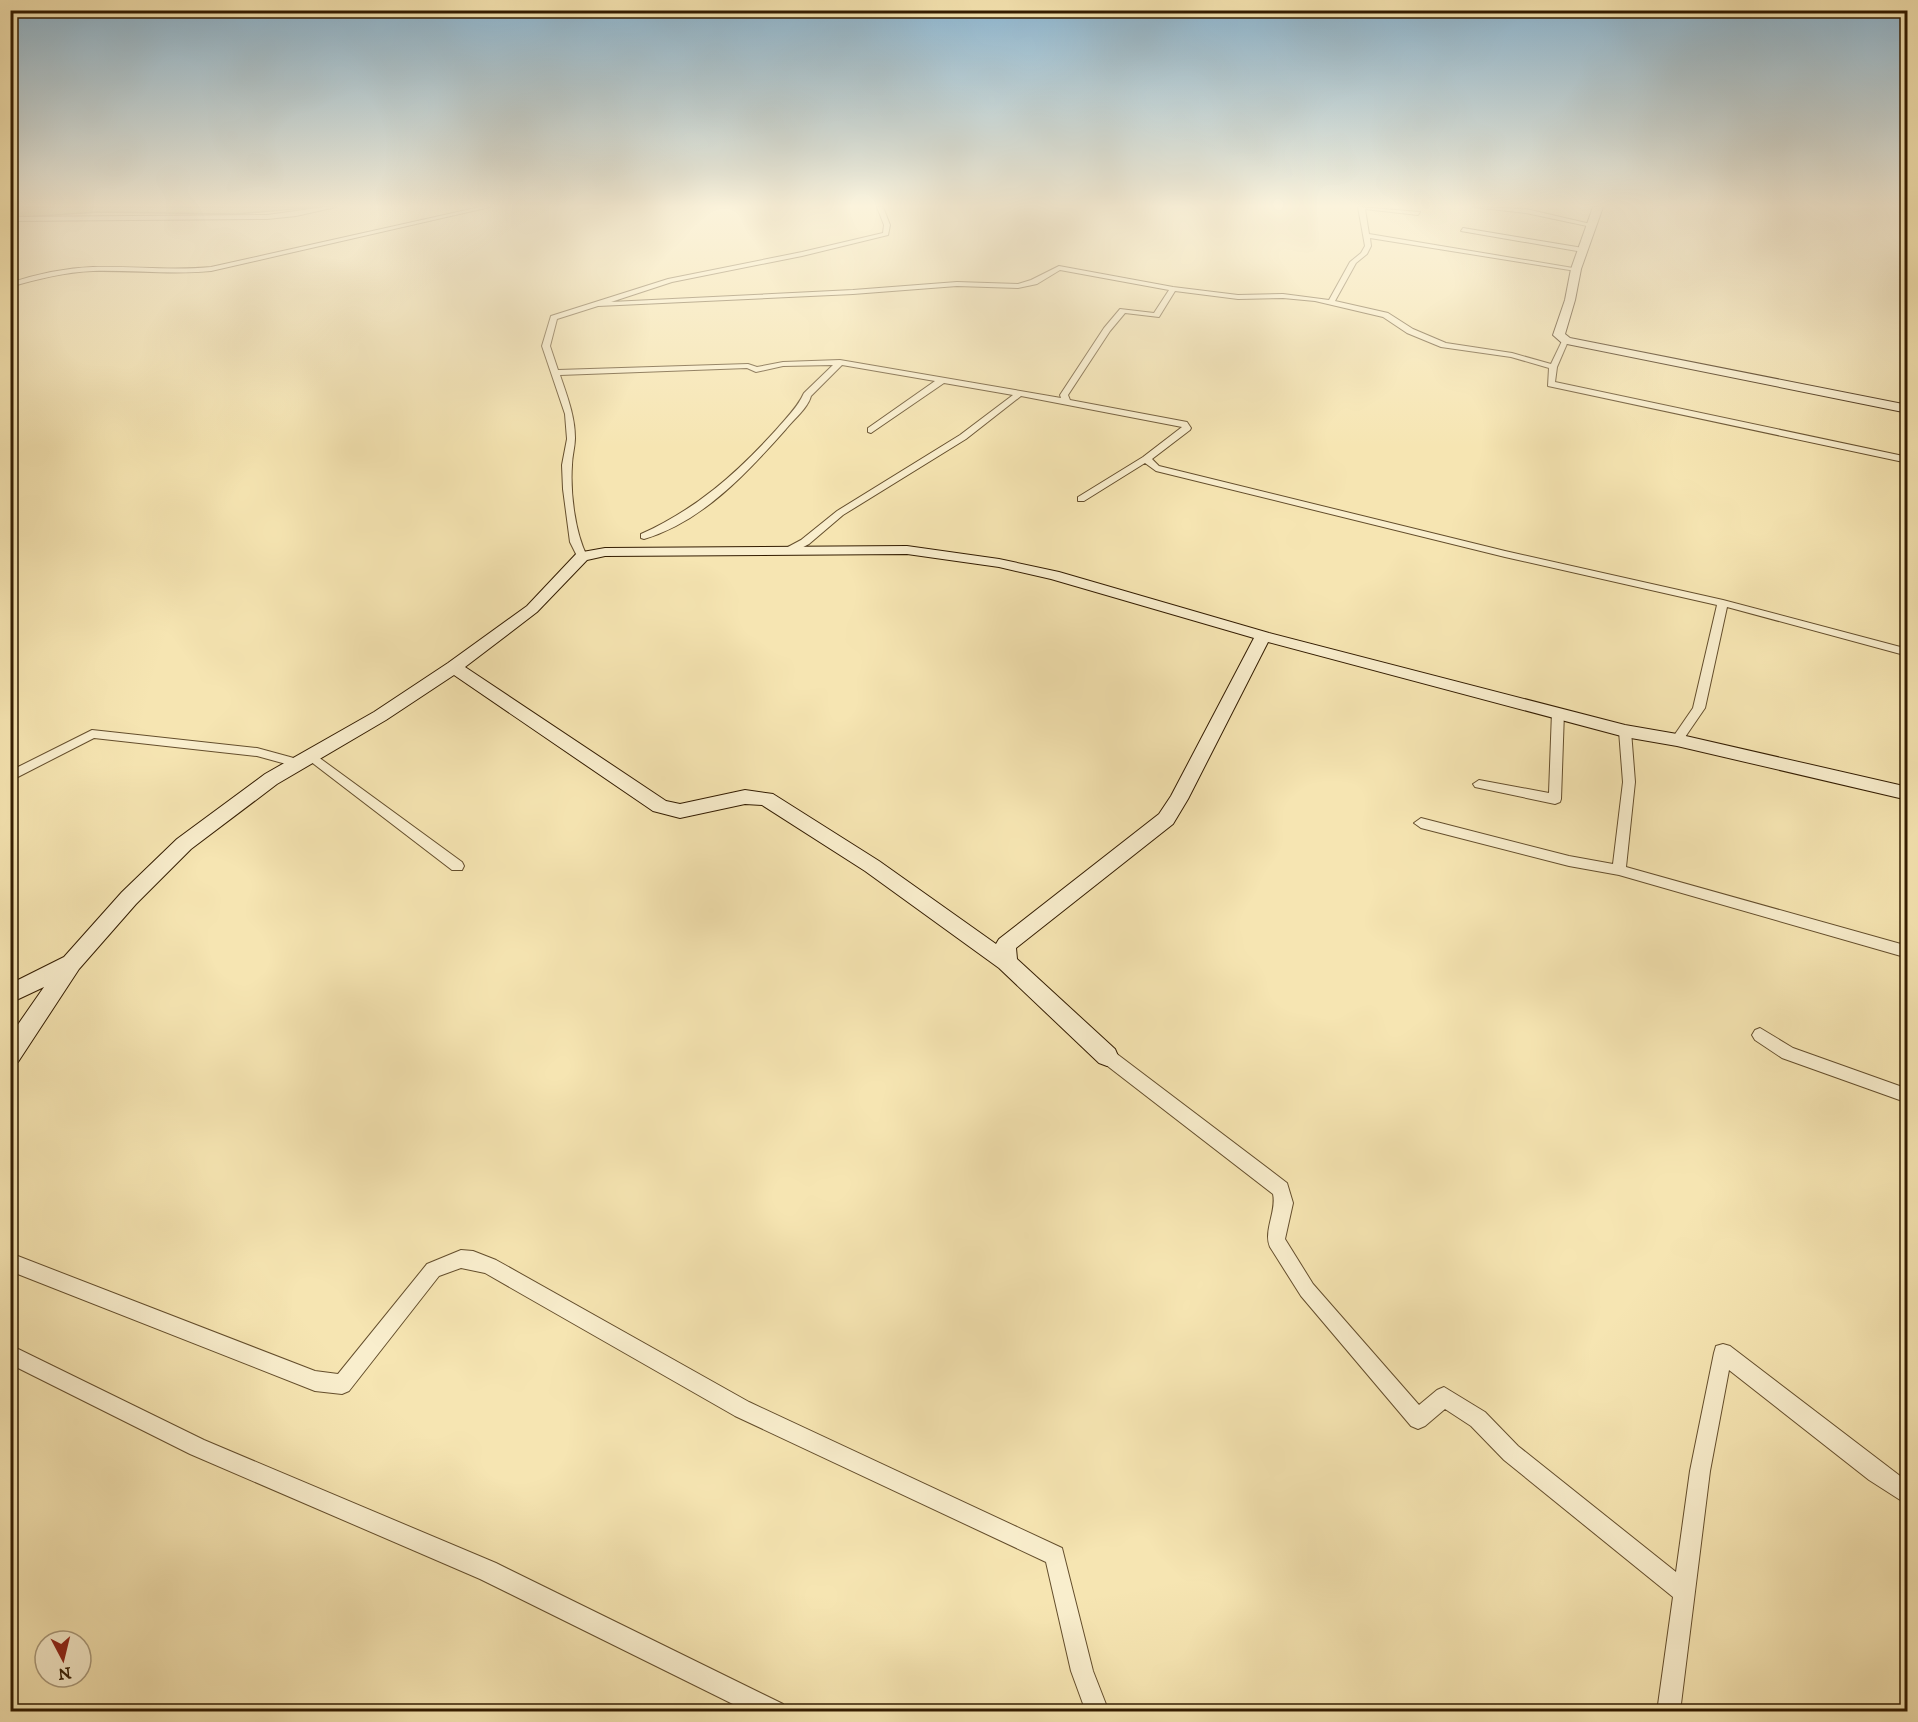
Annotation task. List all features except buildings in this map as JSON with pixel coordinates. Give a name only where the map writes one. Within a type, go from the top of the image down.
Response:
[{"type":"street","points":[[582,556],[575,542],[568,489],[571,427],[546,346],[554,318],[601,305],[650,287]]},
{"type":"street","points":[[601,305],[913,287]]},
{"type":"street","points":[[1159,287],[1238,297],[1302,297],[1384,315],[1410,331],[1444,345],[1512,356],[1553,367]]},
{"type":"street","points":[[1331,303],[1339,287]]},
{"type":"street","points":[[1572,287],[1559,335],[1566,341],[1908,410]]},
{"type":"street","points":[[1067,402],[1064,395],[1107,330],[1123,311],[1156,315],[1173,290]]},
{"type":"street","points":[[1566,341],[1553,367],[1551,384],[1908,460]]},
{"type":"street","points":[[556,374],[737,366],[748,366],[756,370],[783,364],[840,362],[1184,424],[1187,428],[1146,459],[1081,500]]},
{"type":"street","points":[[644,536],[674,524],[734,482],[806,400],[807,395],[840,362]]},
{"type":"street","points":[[872,430],[942,380]]},
{"type":"street","points":[[790,550],[805,542],[840,513],[963,437],[1019,394]]},
{"type":"street","points":[[1146,459],[1156,468],[1505,554],[1723,603],[1908,653]]},
{"type":"street","points":[[10,1055],[72,963],[129,898],[184,844],[233,806],[303,759],[380,716],[454,667],[532,609],[582,556],[605,552],[907,550],[999,563],[1054,575],[1263,636],[1625,731],[1677,740],[1908,794]]},
{"type":"street","points":[[1677,740],[1699,708],[1723,603]]},
{"type":"street","points":[[1006,962],[1006,945],[1166,819],[1179,799],[1263,636]]},
{"type":"street","points":[[454,667],[660,806],[680,811],[745,797],[766,799],[872,866],[1006,962],[1107,1056],[1281,1189],[1284,1203],[1276,1241],[1307,1290],[1418,1419],[1444,1397],[1478,1419],[1511,1453],[1684,1592]]},
{"type":"street","points":[[1479,784],[1555,798],[1558,712]]},
{"type":"street","points":[[1619,870],[1629,782],[1625,731]]},
{"type":"street","points":[[10,777],[92,734],[303,759],[457,866]]},
{"type":"street","points":[[1421,823],[1569,861],[1619,870],[1908,952]]},
{"type":"street","points":[[10,994],[72,963]]},
{"type":"street","points":[[1760,1035],[1788,1053],[1908,1096]]},
{"type":"street","points":[[10,1262],[315,1381],[342,1384],[433,1270],[452,1261],[470,1258],[490,1266],[742,1409],[1055,1555],[1082,1671],[1098,1712]]},
{"type":"street","points":[[1668,1712],[1700,1471],[1723,1353],[1876,1473],[1908,1495]]},
{"type":"street","points":[[10,1354],[197,1447],[488,1571],[775,1712]]}]
